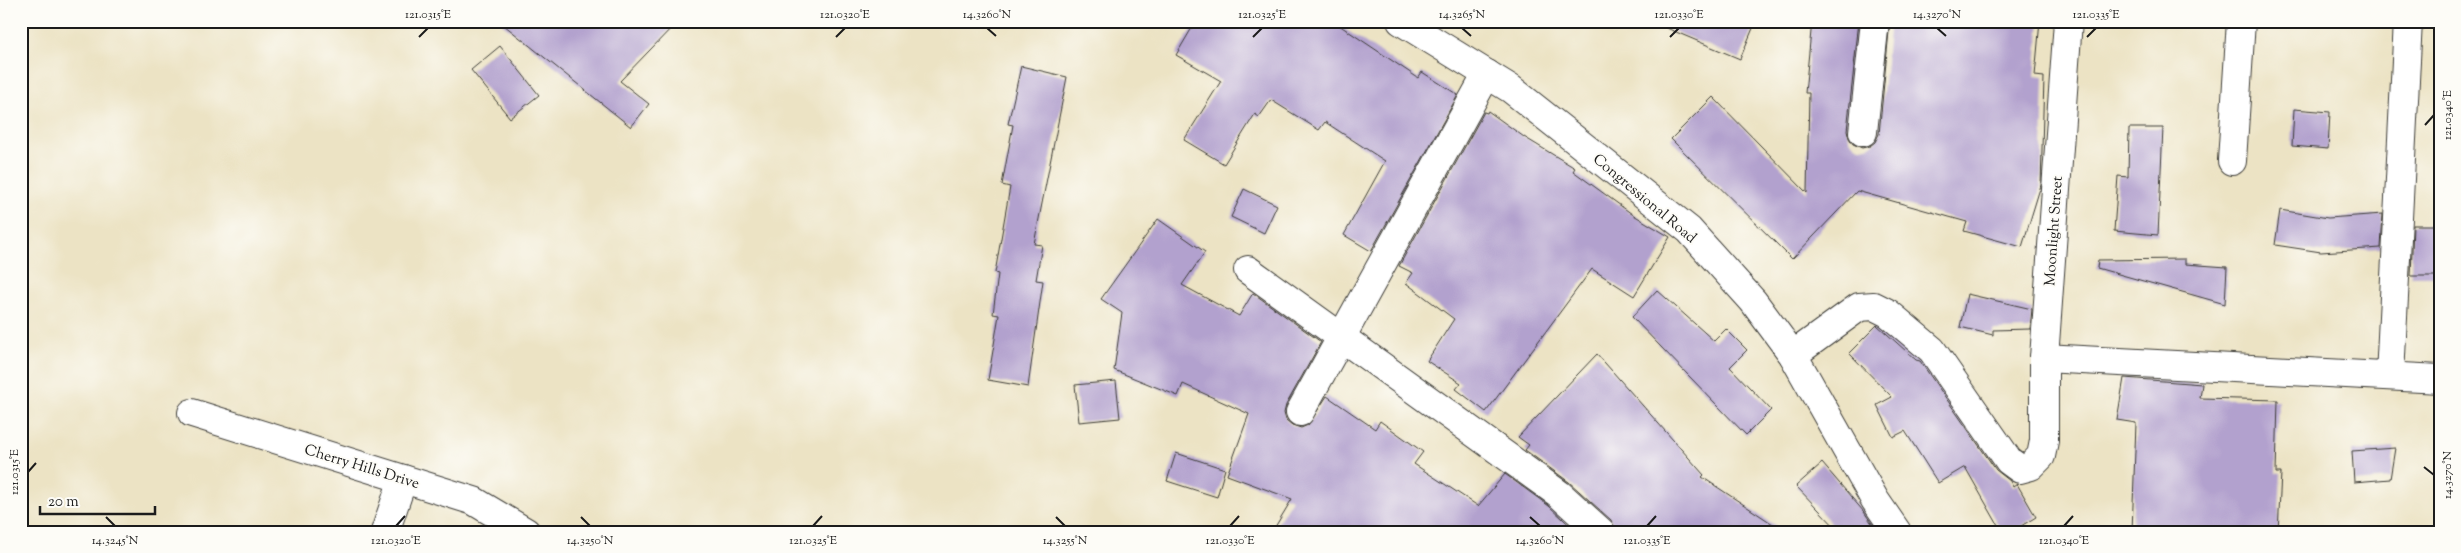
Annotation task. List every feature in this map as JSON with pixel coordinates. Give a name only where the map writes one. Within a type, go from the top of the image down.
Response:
[{"type":"street","name":"Congressional Road","points":[[1401,21],[1511,89],[1689,230],[1753,301],[1793,355],[1875,500],[1897,532]]},
{"type":"street","points":[[1863,132],[1875,21]]},
{"type":"street","name":"Moonlight Street","points":[[1793,355],[1859,307],[1874,306],[1888,313],[1932,350],[2009,461],[2020,469],[2031,466],[2040,456],[2044,441],[2044,358],[2068,21]]},
{"type":"street","points":[[2232,161],[2241,21]]},
{"type":"street","points":[[2390,376],[2408,21]]},
{"type":"street","points":[[1300,412],[1487,74]]},
{"type":"street","points":[[1248,270],[1559,494],[1601,532]]},
{"type":"street","points":[[2044,358],[2440,379]]},
{"type":"street","name":"Cherry Hills Drive","points":[[192,414],[474,500],[526,532]]},
{"type":"street","points":[[385,532],[403,479]]},
{"type":"building","points":[[499,21],[678,21],[620,81],[649,104],[631,127]]},
{"type":"building","points":[[1196,21],[1333,21],[1418,78],[1422,72],[1458,95],[1371,251],[1344,235],[1385,161],[1325,122],[1319,130],[1271,100],[1259,117],[1255,114],[1224,164],[1184,140],[1221,81],[1176,55]]},
{"type":"building","points":[[1650,21],[1756,21],[1740,59]]},
{"type":"building","points":[[1812,21],[1859,21],[1847,130],[1853,144],[1862,148],[1870,146],[1875,142],[1879,134],[1890,21],[2040,21],[2035,76],[2044,77],[2041,185],[2022,247],[1964,231],[1967,222],[1857,191],[1792,259],[1671,139],[1713,97],[1807,193],[1809,93],[1805,93]]},
{"type":"building","points":[[500,46],[539,95],[510,118],[471,70]]},
{"type":"building","points":[[1021,66],[1067,77],[1034,244],[1042,245],[1036,280],[1043,281],[1028,387],[988,380],[999,315],[993,314],[998,274],[995,273],[1010,187],[1002,185],[1013,125],[1008,124]]},
{"type":"building","points":[[2294,109],[2330,112],[2328,149],[2292,146]]},
{"type":"building","points":[[1488,111],[1524,137],[1575,168],[1573,171],[1632,214],[1670,237],[1634,296],[1592,269],[1486,412],[1456,389],[1461,383],[1427,361],[1454,319],[1406,283],[1413,273],[1399,266],[1484,112],[1487,113]]},
{"type":"building","points":[[2129,128],[2163,128],[2158,235],[2114,231],[2118,176],[2128,177]]},
{"type":"building","points":[[1244,189],[1277,205],[1264,233],[1231,217]]},
{"type":"building","points":[[2280,210],[2328,218],[2383,214],[2381,248],[2321,252],[2275,245]]},
{"type":"building","points":[[1158,219],[1205,252],[1182,285],[1239,316],[1253,293],[1321,342],[1286,405],[1284,413],[1286,420],[1292,425],[1301,428],[1308,425],[1327,396],[1375,429],[1380,421],[1423,452],[1414,464],[1478,506],[1505,474],[1549,506],[1577,532],[1272,532],[1292,499],[1227,475],[1249,414],[1183,384],[1178,396],[1114,370],[1122,313],[1101,299]]},
{"type":"building","points":[[2413,225],[2440,225],[2440,276],[2411,276]]},
{"type":"building","points":[[2185,259],[2185,264],[2227,267],[2225,304],[2097,268],[2098,260]]},
{"type":"building","points":[[1657,290],[1714,341],[1726,329],[1747,350],[1730,367],[1771,410],[1746,435],[1632,317]]},
{"type":"building","points":[[1967,294],[2032,309],[2030,329],[1993,330],[1993,335],[1960,327]]},
{"type":"building","points":[[1877,325],[1916,360],[1920,361],[1996,470],[2010,481],[2013,487],[2017,484],[2036,517],[2011,532],[2002,532],[1965,467],[1938,483],[1905,431],[1893,437],[1877,405],[1892,397],[1849,353]]},
{"type":"building","points":[[1597,354],[1704,475],[1702,477],[1785,532],[1616,532],[1611,520],[1569,482],[1525,450],[1529,445],[1518,437]]},
{"type":"building","points":[[2124,378],[2202,384],[2200,398],[2278,400],[2276,473],[2281,473],[2278,532],[2132,532],[2136,423],[2117,420]]},
{"type":"building","points":[[1116,381],[1120,418],[1079,422],[1075,385]]},
{"type":"building","points":[[2395,448],[2390,479],[2354,482],[2352,451]]},
{"type":"building","points":[[1176,453],[1225,469],[1217,497],[1167,481]]},
{"type":"building","points":[[1822,463],[1864,512],[1878,532],[1840,532],[1796,486]]}]
